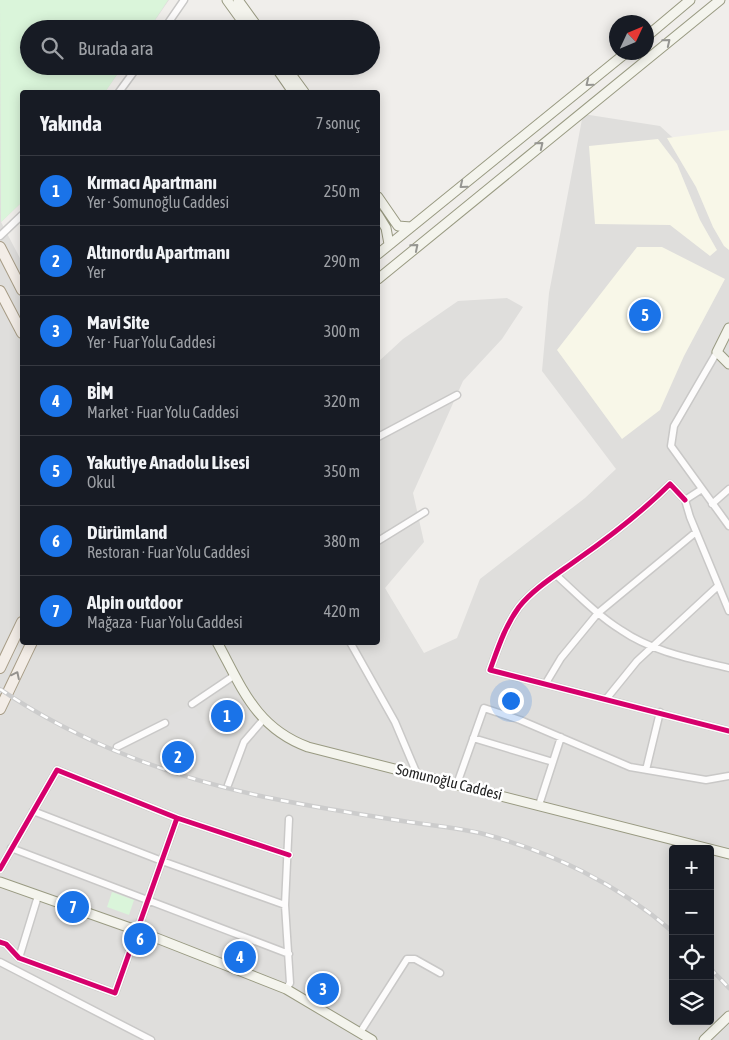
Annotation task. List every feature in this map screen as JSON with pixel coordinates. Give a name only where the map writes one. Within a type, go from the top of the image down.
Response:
[{"type":"main road","points":[[227,0],[241,20]]},
{"type":"main road","points":[[238,0],[252,20]]},
{"type":"main road","points":[[654,30],[690,0]]},
{"type":"main road","points":[[380,277],[720,0]]},
{"type":"main road","points":[[380,252],[617,60]]},
{"type":"main road","points":[[281,75],[292,90]]},
{"type":"main road","points":[[292,75],[303,90]]},
{"type":"main road","points":[[380,201],[398,226],[411,227]]},
{"type":"main road","points":[[380,218],[386,228],[389,244]]},
{"type":"main road","points":[[0,247],[20,286]]},
{"type":"main road","points":[[0,291],[20,329]]},
{"type":"main road","points":[[729,328],[717,352],[729,364]]},
{"type":"main road","points":[[0,668],[20,626]]},
{"type":"main road","points":[[0,709],[31,645]]},
{"type":"main road","name":"Somunoğlu Caddesi","points":[[219,645],[263,720],[288,740],[308,747],[729,854]]},
{"type":"main road","points":[[0,882],[136,930],[286,989],[361,1031],[372,1040]]},
{"type":"main road","points":[[704,1040],[729,1016]]},
{"type":"street","points":[[170,20],[184,0]]},
{"type":"street","points":[[120,90],[131,75]]},
{"type":"street","points":[[0,236],[20,217]]},
{"type":"street","points":[[717,352],[674,426],[671,446],[729,526]]},
{"type":"street","points":[[380,436],[457,395]]},
{"type":"street","points":[[729,611],[696,532],[685,500],[670,484],[651,503],[556,575],[520,605],[508,623],[490,670],[606,698],[729,731]]},
{"type":"street","points":[[712,504],[729,489]]},
{"type":"street","points":[[685,500],[702,490]]},
{"type":"street","points":[[380,540],[425,512]]},
{"type":"street","points":[[546,683],[561,658],[598,613],[696,532]]},
{"type":"street","points":[[556,575],[621,631],[670,654],[729,668]]},
{"type":"street","points":[[606,698],[637,661],[718,586]]},
{"type":"street","points":[[352,645],[395,722],[417,774]]},
{"type":"street","points":[[192,704],[236,675]]},
{"type":"street","points":[[457,784],[484,708],[561,737],[630,767],[706,780],[729,776]]},
{"type":"street","points":[[646,770],[660,712]]},
{"type":"street","points":[[228,785],[244,742],[263,720]]},
{"type":"street","points":[[118,747],[165,723]]},
{"type":"street","points":[[539,805],[561,737]]},
{"type":"street","points":[[473,738],[553,762]]},
{"type":"street","points":[[0,869],[57,770],[177,818],[289,855]]},
{"type":"street","points":[[33,811],[162,862],[285,906]]},
{"type":"street","points":[[0,942],[6,944],[19,958],[115,993],[177,818]]},
{"type":"street","points":[[286,989],[290,983],[285,906],[289,855],[289,819]]},
{"type":"street","points":[[11,848],[289,954]]},
{"type":"street","points":[[19,958],[38,896]]},
{"type":"street","points":[[361,1031],[406,959],[415,960],[440,973]]},
{"type":"street","points":[[0,962],[151,1040]]},
{"type":"shaded area","points":[[0,0],[169,0],[155,20],[20,20],[20,75],[117,75],[106,90],[20,90],[20,204],[1,222],[20,258],[20,645],[380,645],[380,360],[403,339],[458,301],[507,298],[523,307],[502,339],[463,381],[413,493],[424,542],[385,588],[424,653],[457,638],[480,579],[585,498],[616,469],[542,371],[549,293],[583,114],[660,126],[729,189],[729,1040],[0,1040]]},
{"type":"shaded area","points":[[729,130],[729,250],[724,246],[713,227],[696,187],[667,138]]},
{"type":"shaded area","points":[[658,139],[677,164],[700,220],[717,250],[710,256],[670,225],[595,224],[589,146]]},
{"type":"shaded area","points":[[637,247],[662,247],[725,279],[684,356],[660,410],[622,439],[557,350]]},
{"type":"shaded area","points":[[192,704],[210,729],[200,744],[167,728],[164,719]]},
{"type":"green space","points":[[0,0],[168,0],[155,20],[20,20],[20,75],[117,75],[106,90],[20,90],[20,204],[1,222]]},
{"type":"green space","points":[[112,892],[134,900],[129,915],[107,907]]},
{"type":"railway","points":[[0,689],[31,709],[97,743],[132,758],[203,782],[275,799],[480,833],[532,849],[606,884],[669,929]]},
{"type":"railway","points":[[714,972],[729,988]]},
{"type":"cycle path","points":[[685,500],[670,484],[602,542],[532,593],[519,607],[510,622],[502,637],[490,670],[729,731]]},
{"type":"cycle path","points":[[0,869],[57,770],[177,818],[289,855]]},
{"type":"cycle path","points":[[0,942],[6,944],[19,958],[115,993],[177,818]]},
{"type":"place","name":"Yakutiye Anadolu Lisesi","points":[[645,315]]},
{"type":"place","name":"Kırmacı Apartmanı","points":[[227,716]]},
{"type":"place","name":"Altınordu Apartmanı","points":[[178,757]]},
{"type":"place","name":"Alpin outdoor","points":[[73,907]]},
{"type":"place","name":"Dürümland","points":[[140,939]]},
{"type":"place","name":"BİM","points":[[240,957]]},
{"type":"place","name":"Mavi Site","points":[[323,989]]}]
